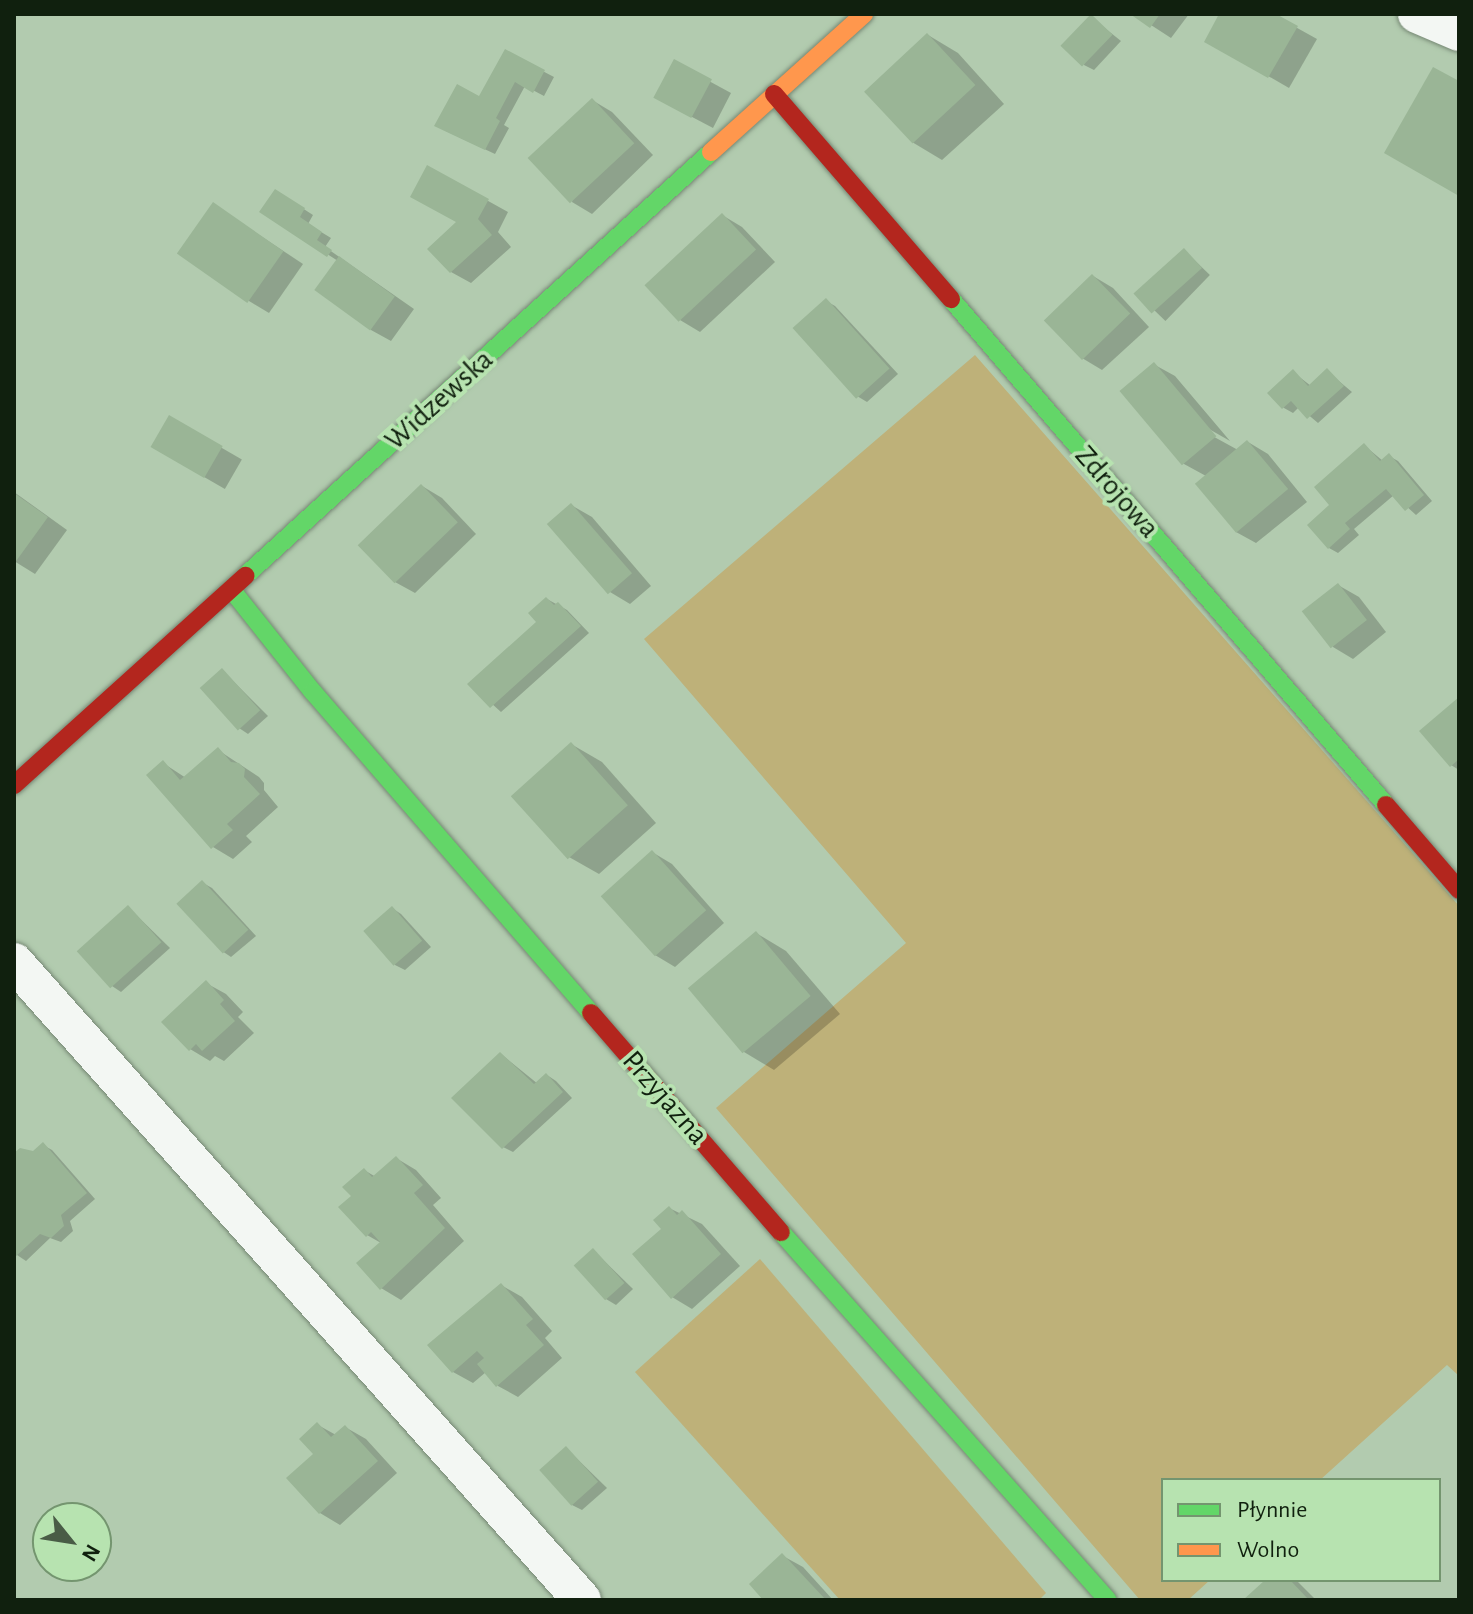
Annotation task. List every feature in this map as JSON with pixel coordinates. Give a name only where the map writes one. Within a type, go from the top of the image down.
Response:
[{"type":"street","name":"Widzewska","points":[[14,785],[864,14]]},
{"type":"street","points":[[1417,14],[1459,32]]},
{"type":"street","name":"Zdrojowa","points":[[774,94],[1459,890]]},
{"type":"street","name":"Przyjazna","points":[[231,589],[313,692],[840,1300],[1108,1600]]},
{"type":"street","points":[[14,962],[582,1600]]},
{"type":"shaded area","points":[[975,355],[1459,906],[1459,1376],[1447,1365],[1322,1478],[1161,1478],[1161,1582],[1208,1582],[1188,1600],[1140,1600],[716,1108],[906,943],[644,639]]},
{"type":"shaded area","points":[[760,1259],[1046,1593],[1039,1600],[840,1600],[635,1372]]},
{"type":"building","points":[[1091,14],[1113,35],[1082,66],[1060,46]]},
{"type":"building","points":[[1130,14],[1160,14],[1150,28]]},
{"type":"building","points":[[1219,14],[1276,14],[1298,26],[1268,78],[1204,42]]},
{"type":"building","points":[[927,33],[975,85],[913,144],[864,92]]},
{"type":"building","points":[[505,49],[545,70],[533,93],[515,82],[496,118],[500,121],[485,150],[434,126],[457,84],[479,96]]},
{"type":"building","points":[[674,59],[712,79],[691,118],[653,98]]},
{"type":"building","points":[[1433,67],[1459,81],[1459,196],[1384,153]]},
{"type":"building","points":[[592,98],[634,143],[570,203],[528,158]]},
{"type":"building","points":[[427,165],[489,199],[478,219],[492,235],[450,273],[427,249],[456,222],[410,197]]},
{"type":"building","points":[[275,189],[305,208],[300,217],[322,232],[317,240],[332,250],[327,257],[259,212]]},
{"type":"building","points":[[213,202],[283,251],[247,303],[177,254]]},
{"type":"building","points":[[722,213],[756,250],[679,322],[644,285]]},
{"type":"building","points":[[1184,248],[1202,268],[1152,314],[1133,294]]},
{"type":"building","points":[[339,256],[395,297],[370,331],[314,290]]},
{"type":"building","points":[[1092,274],[1130,314],[1082,360],[1044,321]]},
{"type":"building","points":[[826,298],[890,369],[856,399],[793,328]]},
{"type":"building","points":[[1154,362],[1216,436],[1182,465],[1120,391]]},
{"type":"building","points":[[1327,368],[1344,386],[1307,419],[1291,401],[1282,409],[1267,393],[1293,369],[1308,386]]},
{"type":"building","points":[[169,415],[223,446],[204,478],[150,447]]},
{"type":"building","points":[[1247,440],[1288,489],[1236,533],[1195,484]]},
{"type":"building","points":[[1364,443],[1380,461],[1389,453],[1424,495],[1405,511],[1386,489],[1345,523],[1350,529],[1328,549],[1307,525],[1329,505],[1314,487]]},
{"type":"building","points":[[421,484],[458,522],[395,583],[358,545]]},
{"type":"building","points":[[14,493],[48,517],[14,564]]},
{"type":"building","points":[[571,503],[632,573],[608,594],[547,524]]},
{"type":"building","points":[[1338,583],[1367,620],[1331,648],[1302,611]]},
{"type":"building","points":[[546,597],[554,605],[558,602],[581,626],[490,708],[467,684],[536,622],[528,613]]},
{"type":"building","points":[[222,668],[260,710],[238,730],[200,688]]},
{"type":"building","points":[[1459,697],[1459,759],[1450,767],[1419,731]]},
{"type":"building","points":[[571,742],[628,805],[568,859],[511,796]]},
{"type":"building","points":[[218,747],[231,762],[239,763],[245,769],[244,777],[260,794],[227,824],[233,830],[211,849],[146,775],[163,760],[180,780]]},
{"type":"building","points":[[652,850],[706,910],[655,956],[601,896]]},
{"type":"building","points":[[202,880],[248,930],[223,954],[176,904]]},
{"type":"building","points":[[128,905],[161,942],[110,988],[77,951]]},
{"type":"building","points":[[392,906],[422,941],[393,966],[363,931]]},
{"type":"building","points":[[756,931],[811,996],[742,1053],[688,988]]},
{"type":"building","points":[[206,980],[224,1000],[220,1004],[235,1021],[202,1051],[196,1044],[189,1051],[161,1022]]},
{"type":"building","points":[[500,1052],[534,1084],[546,1073],[563,1092],[502,1149],[451,1098]]},
{"type":"building","points":[[43,1142],[87,1193],[61,1215],[64,1226],[51,1238],[40,1234],[15,1257],[14,1153],[20,1148],[33,1151]]},
{"type":"building","points":[[396,1156],[423,1185],[414,1193],[445,1228],[380,1290],[356,1263],[380,1242],[371,1232],[366,1237],[338,1207],[351,1196],[342,1187],[364,1168],[372,1177]]},
{"type":"building","points":[[669,1206],[677,1215],[682,1210],[721,1254],[671,1299],[632,1254],[661,1229],[653,1220]]},
{"type":"building","points":[[593,1248],[624,1283],[605,1300],[574,1265]]},
{"type":"building","points":[[501,1283],[533,1319],[526,1325],[544,1345],[496,1387],[477,1364],[484,1358],[477,1351],[452,1373],[427,1345]]},
{"type":"building","points":[[317,1422],[331,1437],[345,1425],[378,1461],[319,1514],[286,1478],[313,1454],[299,1439]]},
{"type":"building","points":[[566,1446],[598,1482],[571,1506],[539,1470]]},
{"type":"building","points":[[782,1553],[826,1600],[763,1600],[749,1584]]},
{"type":"building","points":[[1263,1582],[1292,1582],[1309,1600],[1243,1600]]},
{"type":"traffic: fast","points":[[245,576],[711,152]]},
{"type":"traffic: fast","points":[[951,299],[1386,805]]},
{"type":"traffic: fast","points":[[231,589],[313,692],[591,1013]]},
{"type":"traffic: fast","points":[[781,1232],[1108,1600]]},
{"type":"traffic: slow","points":[[711,152],[864,14]]},
{"type":"traffic: jam","points":[[774,94],[951,299]]},
{"type":"traffic: jam","points":[[14,785],[245,576]]},
{"type":"traffic: jam","points":[[1386,805],[1459,890]]},
{"type":"traffic: jam","points":[[591,1013],[781,1232]]}]
